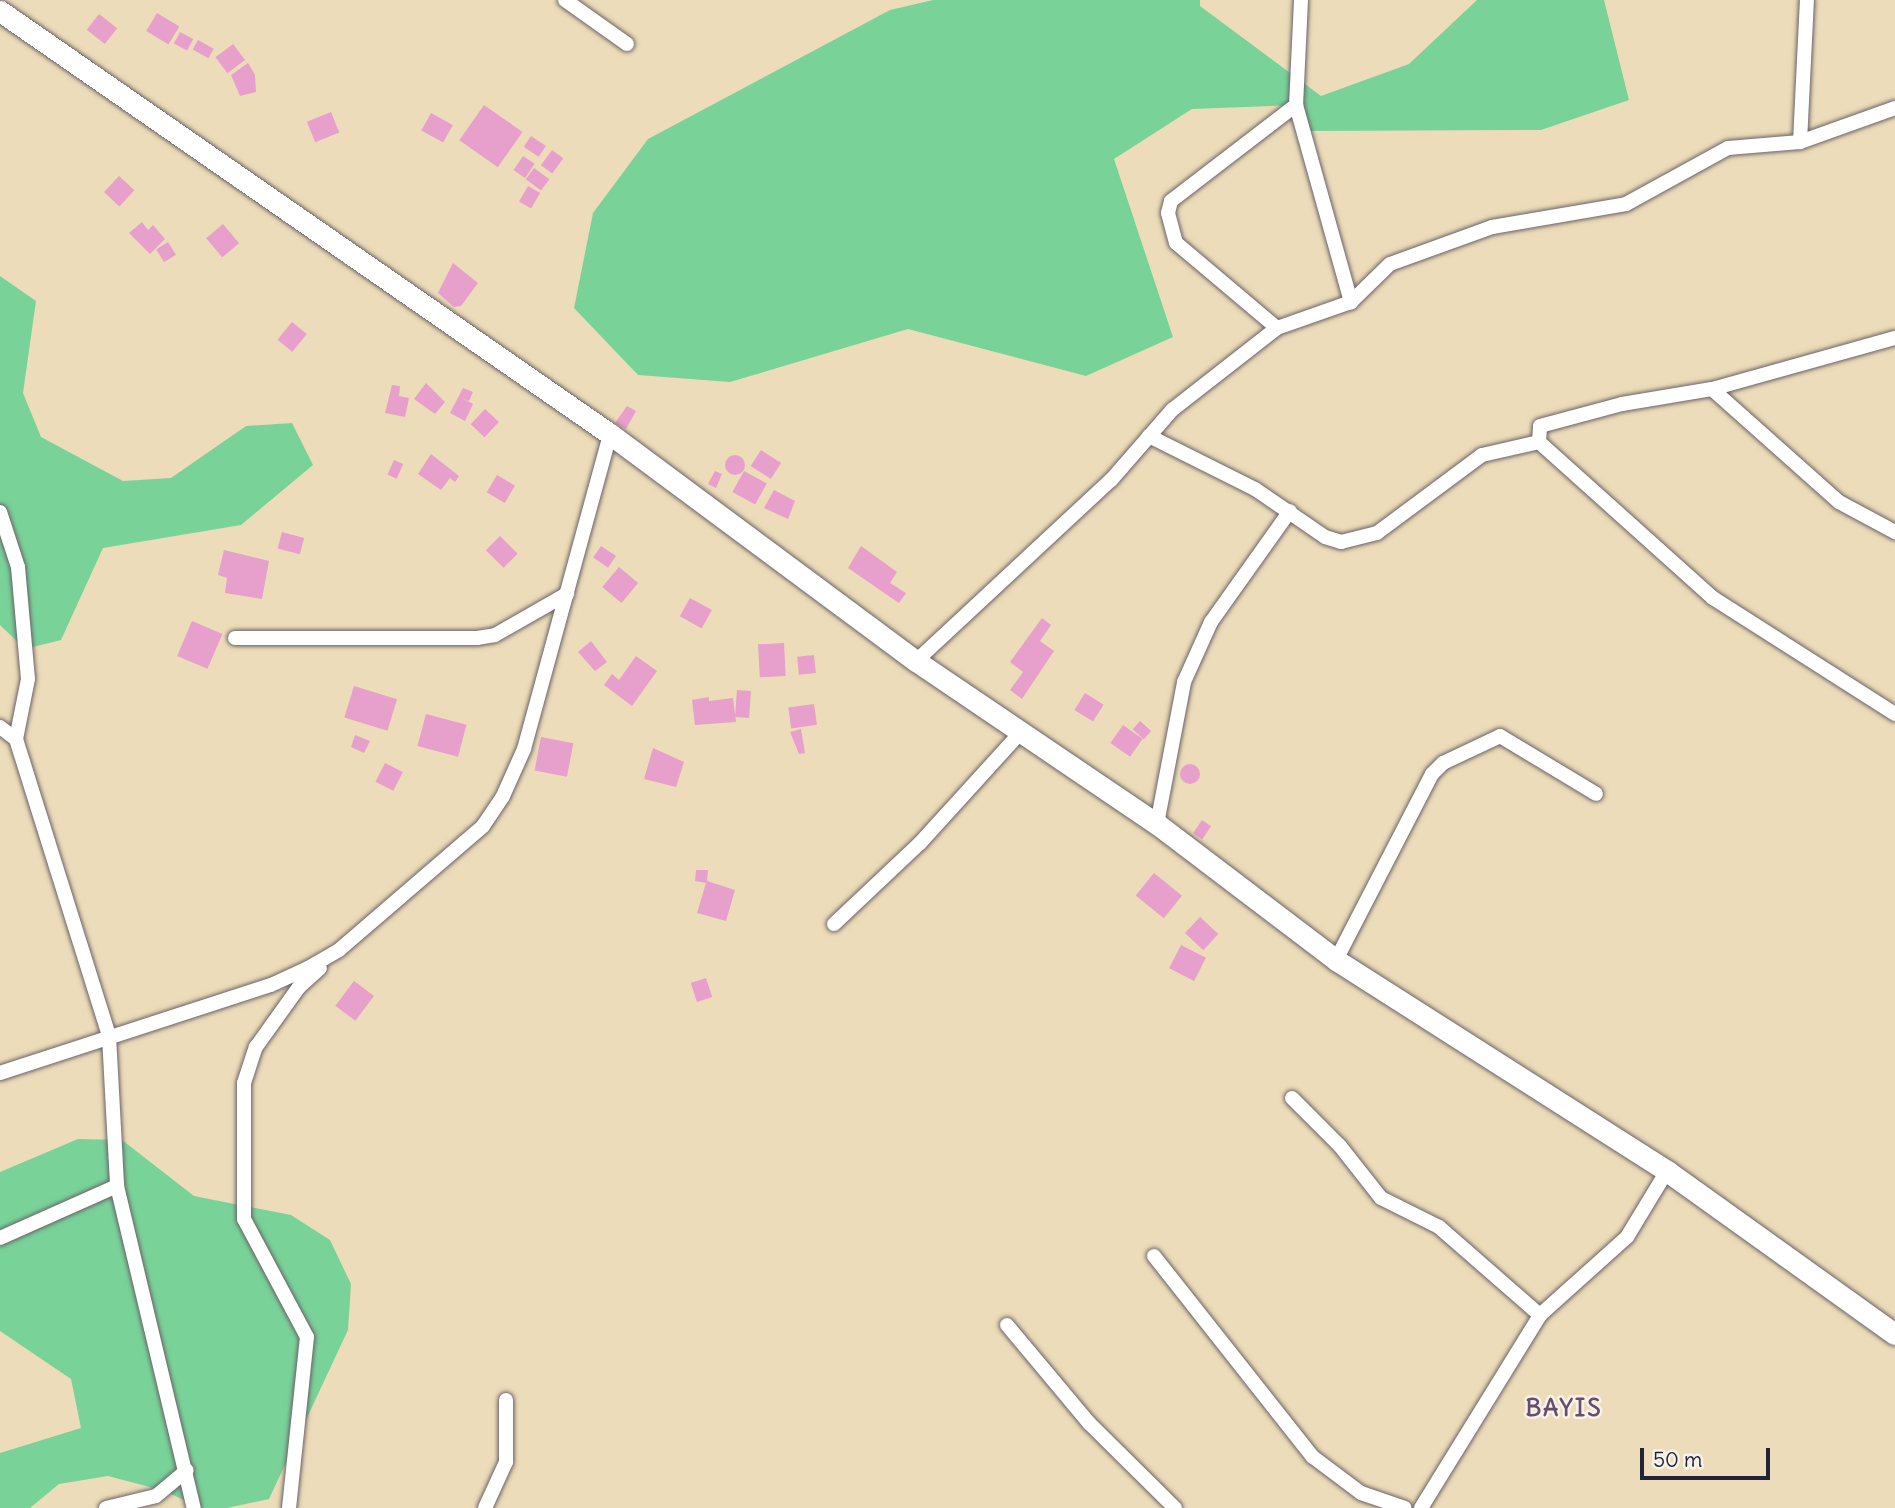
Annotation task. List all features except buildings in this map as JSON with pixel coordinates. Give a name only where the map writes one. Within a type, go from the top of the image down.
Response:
[{"type":"main road","points":[[0,10],[610,434],[916,661],[1157,824],[1336,960],[1667,1171],[1895,1334]]},
{"type":"street","points":[[565,0],[627,44]]},
{"type":"street","points":[[1301,0],[1296,106],[1351,302]]},
{"type":"street","points":[[1800,142],[1807,0]]},
{"type":"street","points":[[1277,328],[1177,243],[1168,214],[1171,201],[1296,106]]},
{"type":"street","points":[[916,661],[1111,480],[1172,410],[1277,328],[1351,302],[1390,264],[1492,227],[1626,204],[1728,148],[1800,142],[1895,108]]},
{"type":"street","points":[[1539,442],[1540,426],[1571,416],[1712,389],[1895,338]]},
{"type":"street","points":[[1712,389],[1839,502],[1895,532]]},
{"type":"street","points":[[289,1508],[307,1337],[244,1219],[244,1083],[256,1047],[299,987],[454,853],[482,826],[503,796],[524,749],[610,434]]},
{"type":"street","points":[[1149,436],[1290,511],[1325,537],[1351,541],[1377,533],[1403,516],[1482,455],[1539,442]]},
{"type":"street","points":[[1539,442],[1713,598],[1895,714]]},
{"type":"street","points":[[1157,824],[1184,682],[1211,622],[1290,511]]},
{"type":"street","points":[[0,512],[18,567],[28,678],[16,739],[109,1036],[117,1186],[156,1364],[187,1470],[194,1508]]},
{"type":"street","points":[[235,638],[477,638],[495,635],[567,594]]},
{"type":"street","points":[[0,727],[16,739]]},
{"type":"street","points":[[834,924],[920,843],[1022,731]]},
{"type":"street","points":[[1336,960],[1432,774],[1443,764],[1490,738],[1510,738],[1596,794]]},
{"type":"street","points":[[0,1073],[271,985],[339,950]]},
{"type":"street","points":[[1292,1098],[1340,1146],[1381,1198],[1439,1227],[1540,1315]]},
{"type":"street","points":[[1421,1508],[1540,1315],[1627,1237],[1667,1171]]},
{"type":"street","points":[[0,1238],[117,1186]]},
{"type":"street","points":[[1154,1256],[1313,1457],[1361,1493],[1405,1508]]},
{"type":"street","points":[[1007,1325],[1089,1423],[1175,1508]]},
{"type":"street","points":[[485,1508],[506,1462],[506,1400]]},
{"type":"street","points":[[106,1508],[156,1496],[187,1470]]},
{"type":"green space","points":[[933,0],[1200,0],[1200,6],[1321,96],[1409,64],[1477,0],[1604,0],[1629,100],[1541,130],[1302,131],[1296,105],[1192,109],[1114,159],[1173,337],[1086,376],[908,329],[730,382],[638,375],[574,308],[593,213],[648,139],[890,10]]},
{"type":"green space","points":[[0,276],[36,301],[23,393],[41,437],[123,481],[171,478],[246,426],[292,423],[313,465],[241,525],[103,548],[61,640],[25,649],[0,625]]},
{"type":"green space","points":[[78,1139],[122,1140],[194,1196],[291,1215],[330,1240],[351,1284],[348,1330],[269,1499],[227,1508],[200,1508],[165,1491],[108,1476],[59,1484],[30,1508],[0,1508],[0,1453],[81,1428],[71,1379],[0,1331],[0,1172]]},
{"type":"district","name":"BAYIS","points":[[1564,1408]]}]
